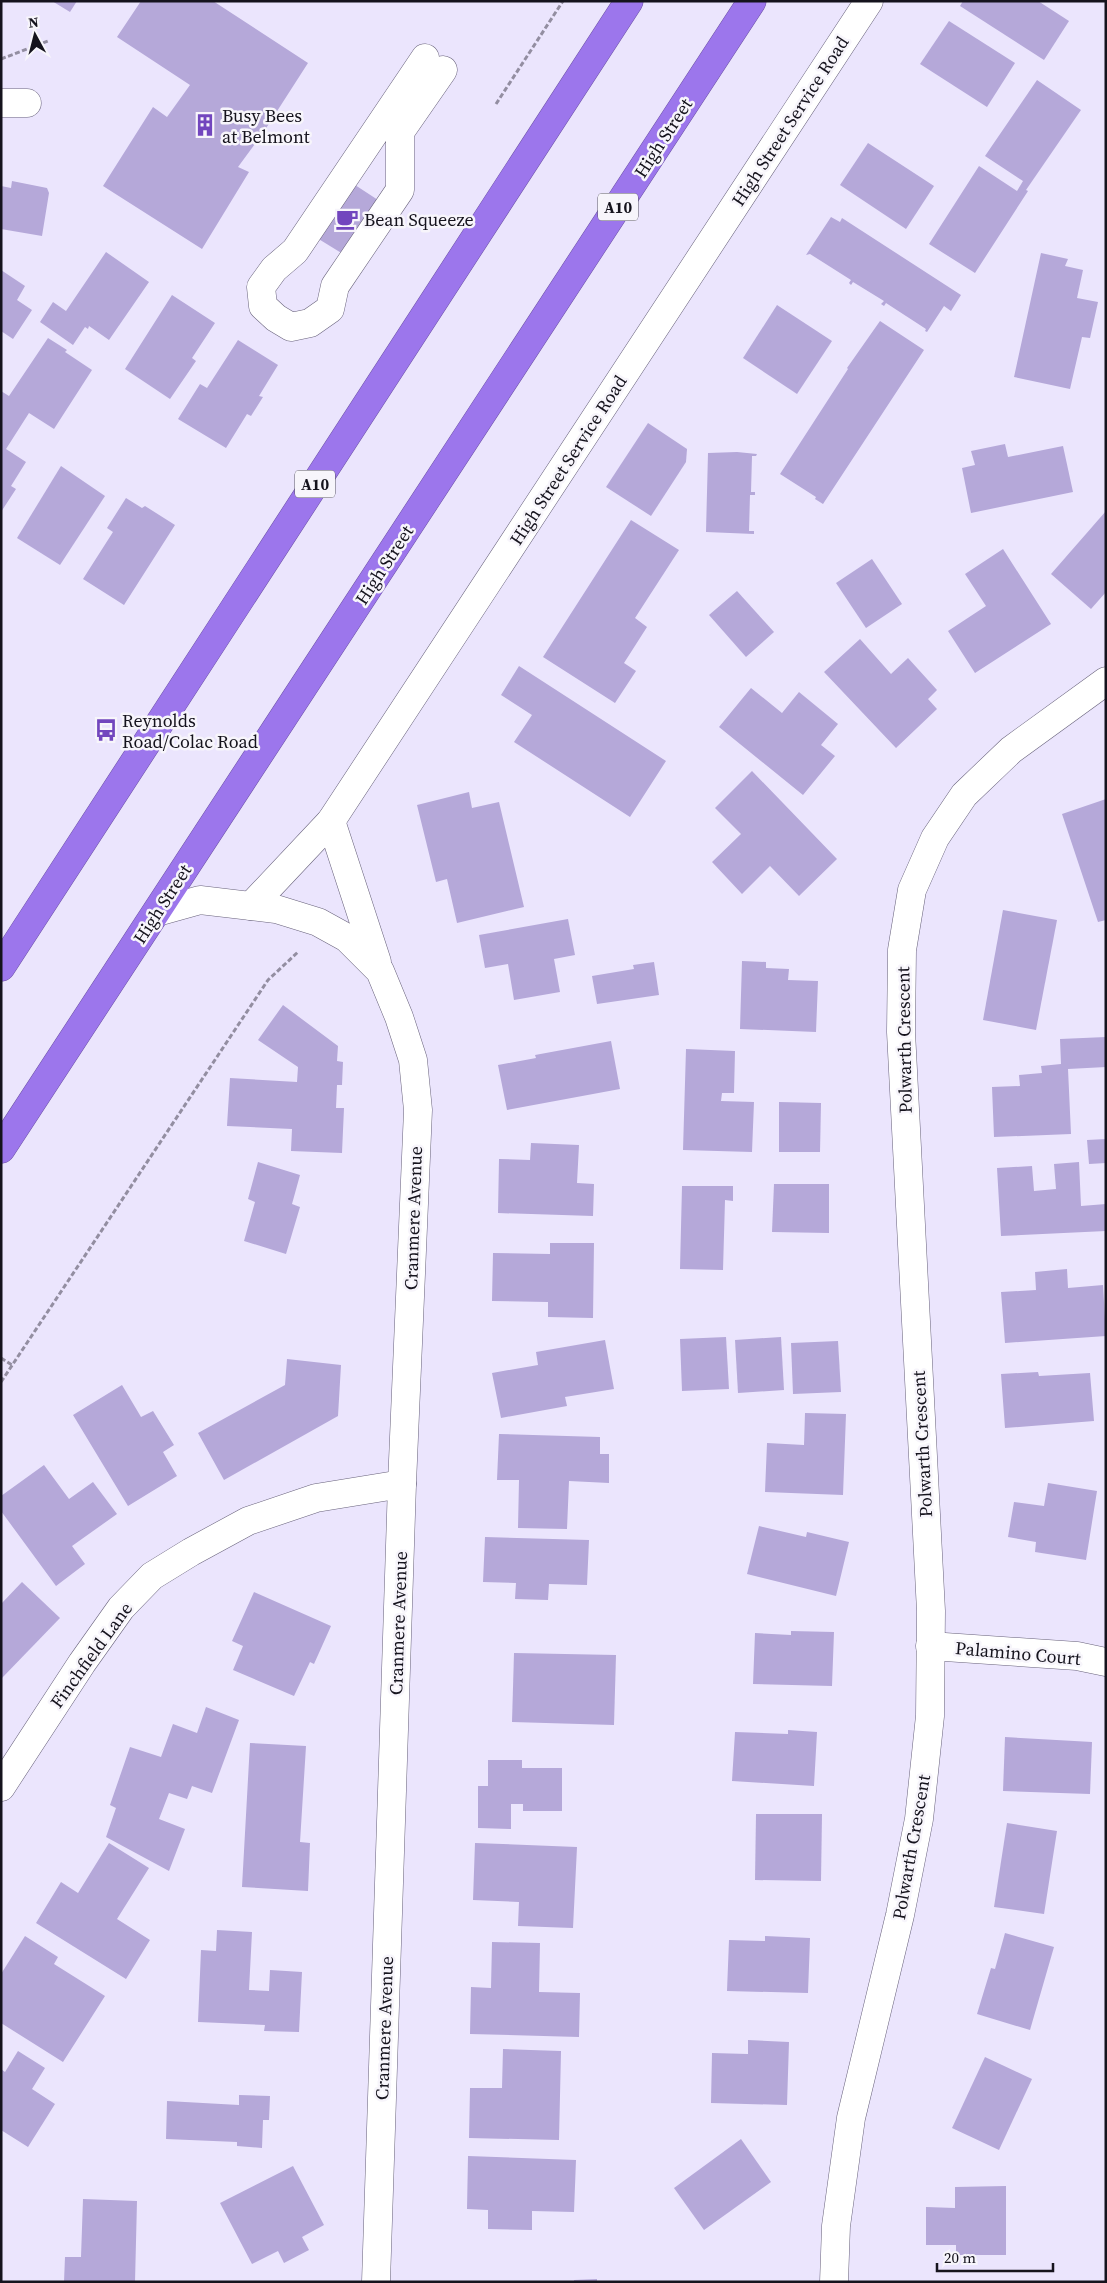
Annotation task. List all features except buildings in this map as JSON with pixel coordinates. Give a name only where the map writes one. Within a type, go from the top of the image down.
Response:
[{"type":"highway","name":"A10","points":[[1,967],[629,1]]},
{"type":"highway","name":"High Street","points":[[6,1132],[157,912],[752,1]]},
{"type":"street","name":"High Street Service Road","points":[[250,906],[331,821],[869,1]]},
{"type":"street","points":[[434,64],[400,132],[400,190],[335,286],[330,308],[310,323],[291,327],[276,318],[263,306],[261,287],[274,270],[295,251],[434,64]]},
{"type":"street","name":"Polwarth Crescent","points":[[834,2282],[836,2226],[851,2118],[900,1915],[919,1819],[930,1716],[931,1611],[901,1032],[902,950],[912,890],[935,838],[964,794],[1011,750],[1106,681]]},
{"type":"street","name":"Cranmere Avenue","points":[[331,821],[380,970],[399,1017],[413,1060],[418,1110],[402,1484],[376,2282]]},
{"type":"street","name":"Cranmere Avenue","points":[[157,912],[200,900],[276,909],[318,922],[348,938],[380,970]]},
{"type":"street","name":"Finchfield Lane","points":[[1,1787],[82,1663],[121,1608],[152,1576],[248,1521],[316,1498],[402,1484]]},
{"type":"street","name":"Palamino Court","points":[[930,1646],[1076,1656],[1106,1662]]},
{"type":"path","points":[[496,104],[563,1]]},
{"type":"path","points":[[1,59],[48,40]]},
{"type":"path","points":[[1,1382],[268,980],[297,954],[318,922]]},
{"type":"path","points":[[1,1358],[12,1365]]},
{"type":"place","name":"Busy Bees at Belmont","points":[[205,125]]},
{"type":"place","name":"Bean Squeeze","points":[[347,219]]},
{"type":"place","name":"Reynolds Road/Colac Road","points":[[106,730]]}]
